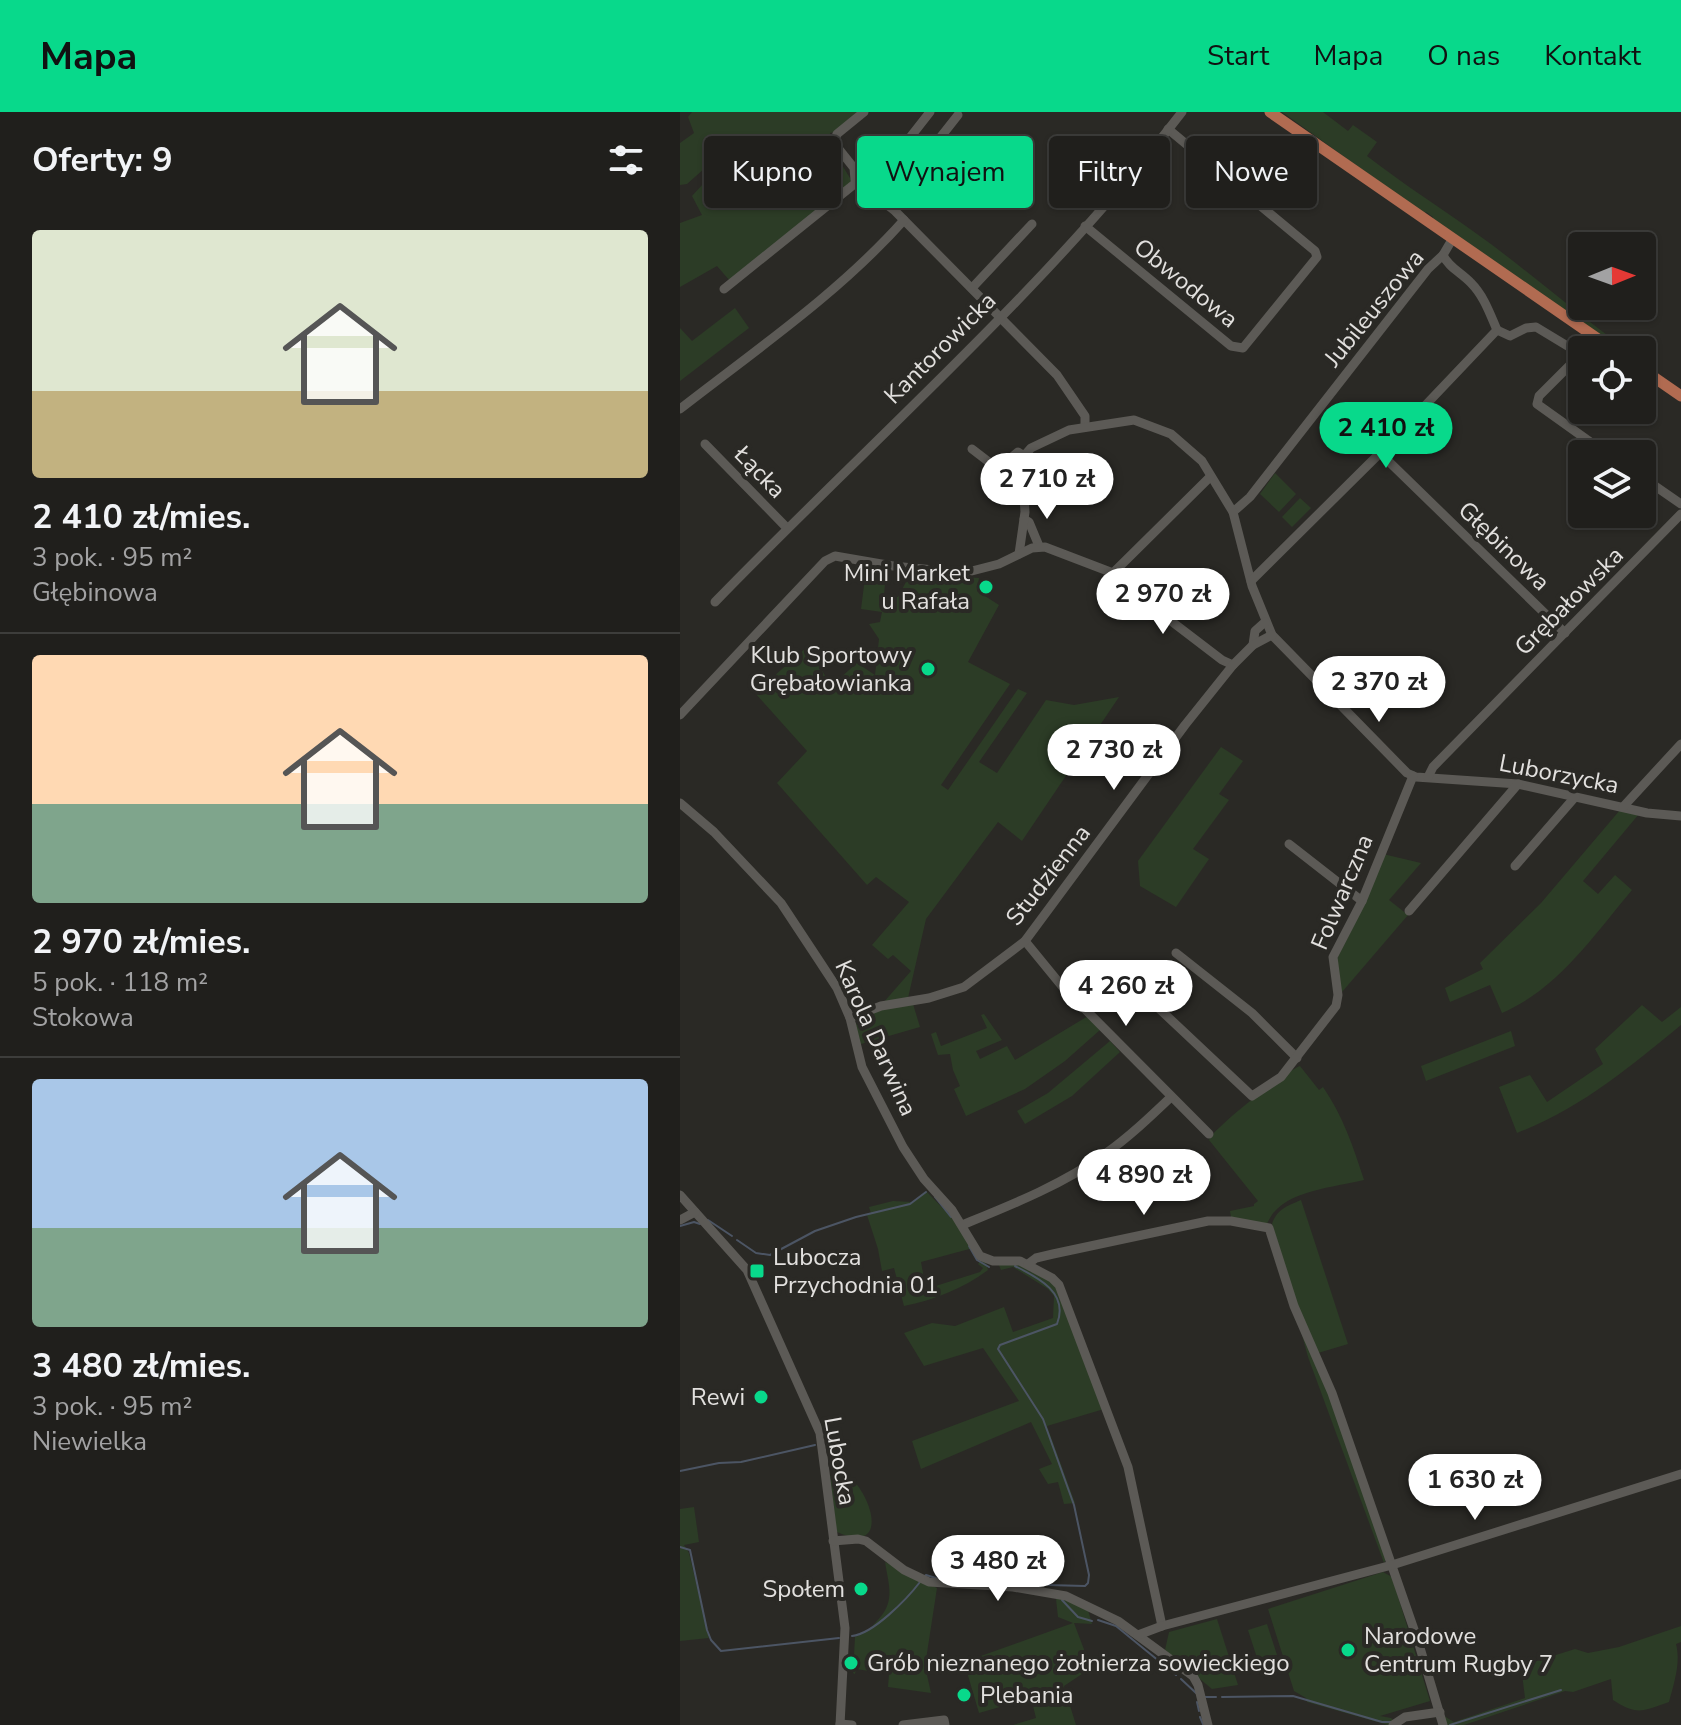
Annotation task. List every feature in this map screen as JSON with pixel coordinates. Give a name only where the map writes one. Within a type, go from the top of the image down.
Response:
[{"type":"main road","points":[[1270,112],[1594,336]]},
{"type":"main road","points":[[1656,379],[1681,396]]},
{"type":"street","points":[[724,289],[857,182],[854,168],[834,143],[837,134],[864,112]]},
{"type":"street","points":[[911,136],[930,112]]},
{"type":"street","name":"Kantorowicka","points":[[715,602],[1002,319],[1182,112]]},
{"type":"street","points":[[941,136],[958,115]]},
{"type":"street","name":"Obwodowa","points":[[1085,226],[1231,346],[1243,348],[1317,257],[1315,251],[1168,129]]},
{"type":"street","points":[[890,208],[1057,375],[1085,416],[1085,427]]},
{"type":"street","points":[[680,409],[826,295],[868,258],[904,220]]},
{"type":"street","points":[[972,288],[1032,224]]},
{"type":"street","name":"Jubileuszowa","points":[[1233,512],[1250,497],[1428,269],[1443,255],[1453,238]]},
{"type":"street","points":[[1443,255],[1447,263],[1473,285],[1497,330],[1510,336],[1536,327],[1574,350],[1576,359],[1539,396],[1537,404],[1587,440]]},
{"type":"street","points":[[1251,581],[1380,453],[1497,330]]},
{"type":"street","points":[[1019,554],[1024,519],[1024,456],[1031,448],[1069,430],[1134,420],[1171,434],[1202,461],[1233,512],[1251,581],[1272,635],[1381,748],[1413,776],[1428,777]]},
{"type":"street","name":"Łącka","points":[[705,444],[787,528]]},
{"type":"street","points":[[972,449],[998,469],[1018,452],[1024,456]]},
{"type":"street","name":"Głębinowa","points":[[1380,453],[1565,633]]},
{"type":"street","points":[[1113,573],[1210,477]]},
{"type":"street","points":[[1656,487],[1681,504]]},
{"type":"street","name":"Grębałowska","points":[[1428,777],[1433,767],[1681,514]]},
{"type":"street","points":[[1024,519],[1029,522],[1039,546]]},
{"type":"street","points":[[680,715],[825,561],[835,556],[964,573],[980,570],[1039,546],[1049,548],[1113,573],[1173,623],[1233,665]]},
{"type":"street","name":"Studzienna","points":[[1253,645],[1255,631],[1265,622]]},
{"type":"street","name":"Studzienna","points":[[850,1018],[881,1006],[929,998],[964,987],[1025,941],[1233,665],[1253,645],[1272,635]]},
{"type":"street","points":[[1623,807],[1681,744]]},
{"type":"street","name":"Folwarczna","points":[[1152,1002],[1252,1096],[1278,1080],[1336,1006],[1338,995],[1333,957],[1362,901],[1413,776]]},
{"type":"street","name":"Luborzycka","points":[[1428,777],[1518,784],[1681,816]]},
{"type":"street","points":[[1409,911],[1518,784]]},
{"type":"street","points":[[1515,866],[1575,797]]},
{"type":"street","name":"Karola Darwina","points":[[680,803],[714,832],[781,903],[837,988],[850,1018],[862,1067],[903,1147],[924,1179],[962,1225],[980,1256],[986,1260],[1028,1264]]},
{"type":"street","points":[[1289,844],[1362,901]]},
{"type":"street","points":[[1025,941],[1061,985],[1209,1134]]},
{"type":"street","points":[[1176,953],[1252,1013],[1297,1058]]},
{"type":"street","points":[[962,1225],[1012,1205],[1085,1167],[1124,1140],[1171,1097]]},
{"type":"street","name":"Lubocka","points":[[680,1195],[750,1275],[814,1417],[823,1448],[846,1640],[840,1724]]},
{"type":"street","points":[[680,1220],[695,1212]]},
{"type":"street","points":[[1162,1626],[1128,1467],[1071,1313],[1059,1285],[1028,1264],[1036,1258],[1208,1221],[1231,1221],[1269,1228],[1294,1306],[1332,1393],[1443,1725]]},
{"type":"street","points":[[1138,1635],[1392,1565],[1681,1474]]},
{"type":"street","points":[[833,1541],[866,1541],[923,1579],[942,1584],[1013,1587],[1056,1593],[1099,1611],[1138,1635],[1193,1676],[1208,1725]]},
{"type":"street","points":[[1393,1725],[1405,1717],[1440,1712]]},
{"type":"street","points":[[903,1725],[944,1723]]},
{"type":"street","points":[[840,1724],[852,1725]]},
{"type":"green space","points":[[692,112],[859,112],[839,131],[830,133],[830,136],[704,136],[704,169],[687,184],[680,185],[680,143],[694,133],[688,117]]},
{"type":"green space","points":[[1282,112],[1323,112],[1348,131],[1353,125],[1377,142],[1367,156],[1496,248],[1568,305],[1568,312],[1433,220],[1426,212],[1424,214]]},
{"type":"green space","points":[[841,163],[853,183],[841,193]]},
{"type":"green space","points":[[703,184],[704,208],[822,208],[730,281],[717,266],[680,287],[680,223],[702,215],[692,196]]},
{"type":"green space","points":[[735,308],[749,328],[680,381],[680,328],[692,341]]},
{"type":"green space","points":[[1579,320],[1587,320],[1609,336],[1603,336]]},
{"type":"green space","points":[[1275,473],[1296,494],[1279,512],[1260,494]]},
{"type":"green space","points":[[1300,498],[1311,508],[1292,527],[1282,517]]},
{"type":"green space","points":[[866,570],[886,573],[884,595],[898,597],[907,580],[914,583],[917,574],[979,578],[977,591],[999,605],[968,662],[1010,684],[941,785],[948,790],[1018,689],[1027,693],[979,762],[997,773],[1046,700],[1074,705],[1119,697],[1022,841],[998,822],[926,919],[908,998],[883,1003],[911,971],[893,955],[888,959],[872,945],[909,902],[876,877],[867,885],[777,783],[807,751],[755,693],[808,646],[831,686],[857,663],[875,675],[879,639],[869,624],[880,622],[882,612],[861,609]]},
{"type":"green space","points":[[1221,747],[1243,761],[1219,794],[1229,800],[1193,849],[1209,859],[1176,907],[1140,886],[1138,861]]},
{"type":"green space","points":[[1620,810],[1639,814],[1583,881],[1598,894],[1615,875],[1632,890],[1574,959],[1540,990],[1502,1013],[1490,985],[1450,1002],[1445,988],[1483,969],[1480,963],[1541,903]]},
{"type":"green space","points":[[1383,854],[1421,863],[1389,900],[1408,915],[1342,992],[1335,963],[1366,901]]},
{"type":"green space","points":[[913,1004],[920,1027],[861,1044],[855,1025],[860,1019],[881,1009]]},
{"type":"green space","points":[[1642,1005],[1662,1022],[1681,1007],[1681,1025],[1584,1099],[1517,1133],[1499,1087],[1530,1075],[1547,1102],[1603,1064],[1595,1049]]},
{"type":"green space","points":[[984,1014],[1002,1040],[976,1051],[980,1059],[1007,1046],[1015,1060],[1088,1016],[1100,1030],[1065,1061],[1025,1089],[966,1116],[954,1089],[960,1086],[950,1054],[938,1055],[931,1034],[936,1032],[941,1046],[987,1028],[981,1015]]},
{"type":"green space","points":[[1511,1031],[1515,1046],[1426,1081],[1421,1066]]},
{"type":"green space","points":[[1110,1041],[1120,1052],[1072,1096],[1025,1124],[1017,1111],[1048,1093]]},
{"type":"green space","points":[[1300,1066],[1319,1090],[1323,1087],[1336,1109],[1364,1180],[1295,1197],[1283,1204],[1267,1224],[1231,1217],[1230,1211],[1254,1206],[1258,1201],[1209,1140],[1252,1100]]},
{"type":"green space","points":[[926,1191],[960,1226],[973,1248],[921,1262],[926,1289],[980,1272],[983,1268],[978,1264],[981,1260],[988,1270],[948,1292],[904,1306],[894,1268],[882,1271],[867,1215],[871,1213],[869,1207],[893,1201],[912,1202]]},
{"type":"green space","points":[[1301,1200],[1348,1344],[1318,1353],[1299,1310],[1272,1224],[1280,1211]]},
{"type":"green space","points":[[998,1263],[1026,1264],[1030,1272],[1039,1269],[1054,1284],[1104,1409],[1047,1426],[1075,1503],[1064,1504],[1058,1482],[1048,1484],[1039,1469],[1052,1464],[1031,1422],[921,1469],[912,1441],[1019,1401],[983,1348],[924,1366],[904,1333],[932,1323],[955,1326],[1004,1307],[1013,1332],[1053,1318],[1054,1296],[1048,1289],[1013,1267],[1001,1270]]},
{"type":"green space","points":[[1297,1316],[1322,1372],[1386,1559],[1384,1563],[1308,1357]]},
{"type":"green space","points":[[847,1474],[864,1496],[869,1509],[872,1520],[870,1530],[864,1536],[853,1537],[837,1532],[830,1476]]},
{"type":"green space","points":[[694,1507],[699,1542],[684,1545],[689,1553],[709,1638],[680,1641],[680,1509]]},
{"type":"green space","points":[[885,1562],[937,1588],[925,1666],[931,1693],[888,1687],[889,1674],[856,1669],[853,1673],[855,1637],[874,1625],[889,1601]]},
{"type":"green space","name":"Narodowe Centrum Rugby 7","points":[[1383,1572],[1392,1577],[1430,1701],[1380,1716],[1393,1720],[1388,1725],[1307,1702],[1306,1698],[1294,1691],[1268,1609]]},
{"type":"green space","points":[[1061,1597],[1088,1610],[1092,1624],[1074,1623],[1091,1668],[1064,1686],[1076,1725],[1013,1725],[1036,1718],[1031,1698],[979,1713],[964,1662],[1073,1623],[1058,1617],[1056,1599]]},
{"type":"green space","points":[[1217,1619],[1238,1685],[1212,1689],[1165,1650],[1169,1632]]},
{"type":"green space","points":[[1267,1624],[1277,1655],[1258,1661],[1248,1630]]},
{"type":"green space","points":[[1681,1626],[1681,1642],[1676,1644],[1678,1658],[1669,1702],[1646,1710],[1628,1708],[1613,1700],[1611,1679],[1464,1725],[1446,1725],[1444,1716],[1454,1722],[1525,1698],[1521,1666],[1575,1649],[1588,1653],[1619,1647]]},
{"type":"waterway","points":[[737,1240],[756,1253],[770,1255],[815,1231],[910,1204],[926,1192]]},
{"type":"waterway","points":[[935,1197],[951,1217]]},
{"type":"waterway","points":[[708,1220],[732,1236]]},
{"type":"waterway","points":[[680,1226],[694,1222],[700,1224]]},
{"type":"waterway","points":[[969,1246],[977,1260],[989,1267]]},
{"type":"waterway","points":[[1015,1266],[1050,1288],[1059,1304],[1060,1313],[1057,1324],[1000,1345],[998,1349],[1043,1419],[1074,1505],[1089,1575],[1085,1586],[1048,1585]]},
{"type":"waterway","points":[[680,1471],[741,1462],[815,1445]]},
{"type":"waterway","points":[[680,1547],[690,1550],[707,1630],[721,1651],[839,1638]]},
{"type":"waterway","points":[[924,1577],[936,1578]]},
{"type":"waterway","points":[[852,1636],[879,1623],[920,1582]]},
{"type":"waterway","points":[[1015,1583],[1041,1584]]},
{"type":"waterway","points":[[1062,1600],[1078,1617],[1092,1621]]},
{"type":"waterway","points":[[1098,1620],[1116,1626],[1176,1675]]},
{"type":"waterway","points":[[1181,1679],[1196,1693]]},
{"type":"waterway","points":[[1450,1725],[1561,1690]]},
{"type":"waterway","points":[[1222,1697],[1293,1696],[1382,1722],[1392,1722]]},
{"type":"waterway","points":[[1205,1697],[1216,1697]]},
{"type":"waterway","points":[[1197,1702],[1199,1711]]},
{"type":"waterway","points":[[1200,1717],[1203,1724]]},
{"type":"place","name":"Mini Market u Rafała","points":[[986,587]]},
{"type":"place","name":"Klub Sportowy Grębałowianka","points":[[928,669]]},
{"type":"place","name":"Lubocza Przychodnia 01","points":[[757,1271]]},
{"type":"place","name":"Rewi","points":[[761,1397]]},
{"type":"place","name":"Społem","points":[[861,1589]]},
{"type":"place","name":"Narodowe Centrum Rugby 7","points":[[1348,1650]]},
{"type":"place","name":"Grób nieznanego żołnierza sowieckiego","points":[[851,1663]]},
{"type":"place","name":"Plebania","points":[[964,1695]]}]
